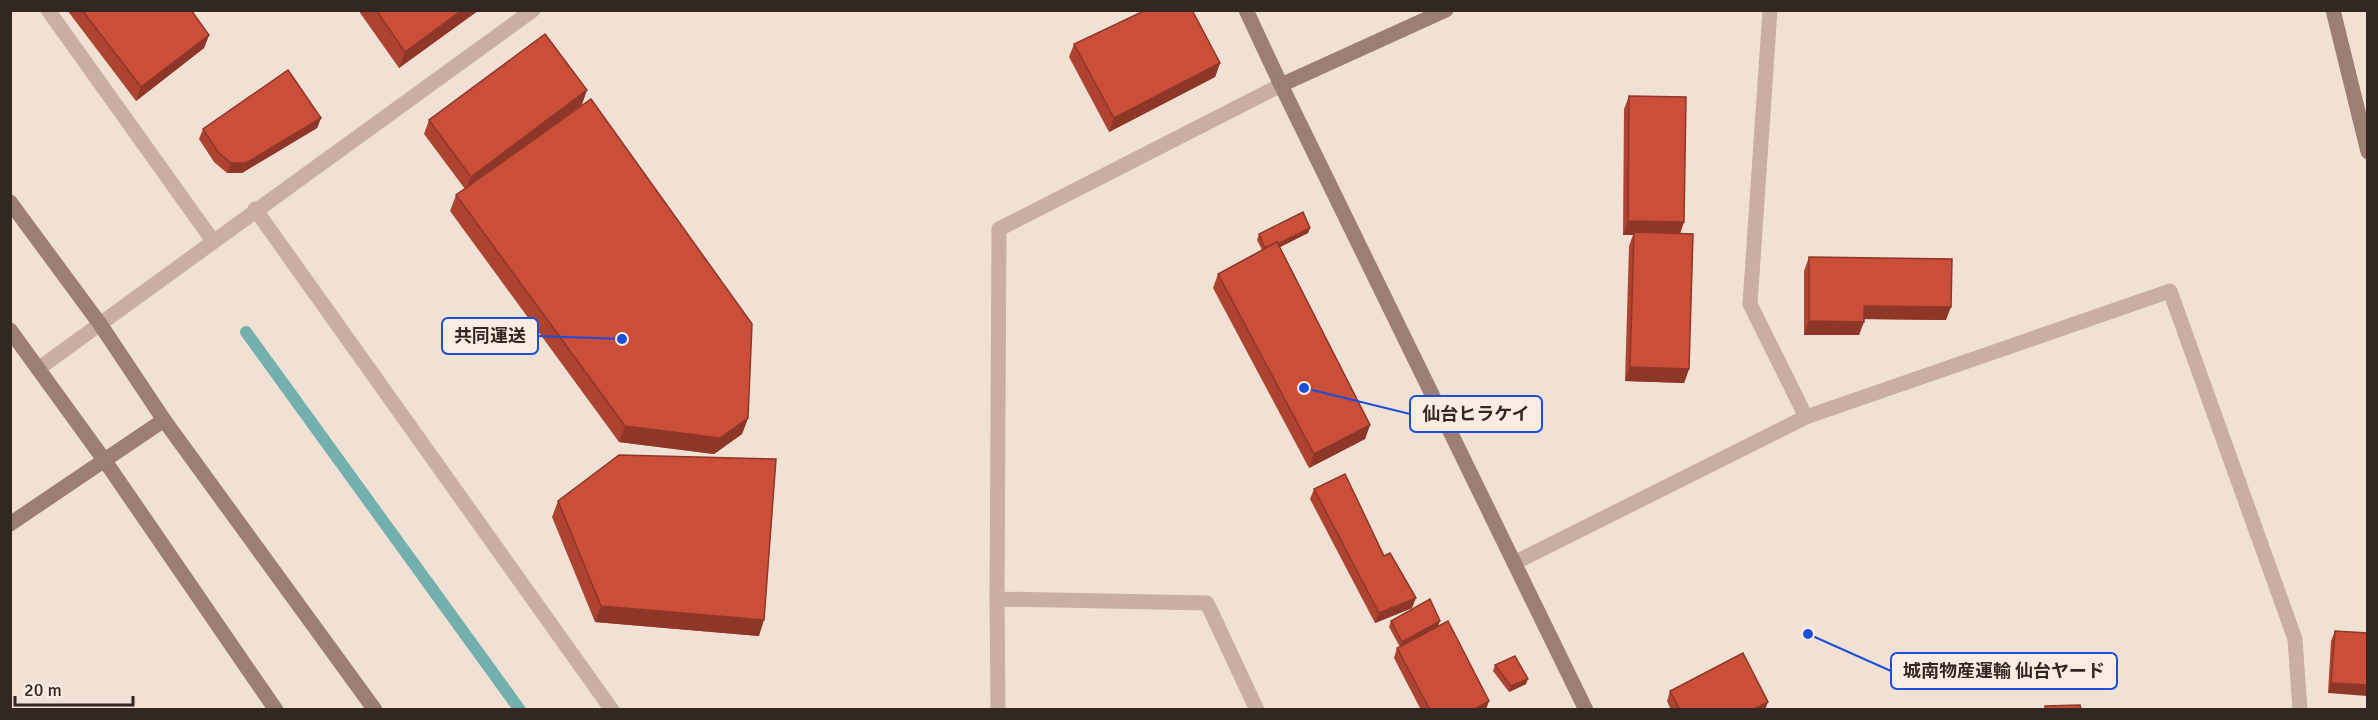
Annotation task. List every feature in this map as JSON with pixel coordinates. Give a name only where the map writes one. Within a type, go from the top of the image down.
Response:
[{"type":"street","points":[[48,10],[213,242]]},
{"type":"street","points":[[38,369],[255,209],[533,10]]},
{"type":"street","points":[[1246,10],[1586,710]]},
{"type":"street","points":[[998,710],[999,229],[1281,85],[1446,10]]},
{"type":"street","points":[[1770,10],[1750,304],[1806,417]]},
{"type":"street","points":[[2333,10],[2367,152]]},
{"type":"street","points":[[10,201],[100,324],[164,420],[375,710]]},
{"type":"street","points":[[255,209],[612,710]]},
{"type":"street","points":[[1514,563],[1806,417],[2170,291],[2295,639],[2300,710]]},
{"type":"street","points":[[10,330],[105,461],[276,710]]},
{"type":"street","points":[[10,524],[164,420]]},
{"type":"street","points":[[997,599],[1207,603],[1257,710]]},
{"type":"building","points":[[82,10],[191,10],[209,35],[141,87]]},
{"type":"building","points":[[376,10],[462,10],[405,52]]},
{"type":"building","points":[[1146,10],[1192,10],[1220,63],[1114,118],[1074,44]]},
{"type":"building","points":[[545,34],[587,90],[471,177],[429,120]]},
{"type":"building","points":[[288,70],[321,118],[246,163],[231,163],[218,152],[203,129]]},
{"type":"building","points":[[1629,96],[1686,97],[1684,222],[1628,221]]},
{"type":"building","points":[[591,99],[752,324],[748,418],[720,438],[625,426],[456,195]]},
{"type":"building","points":[[1303,212],[1310,228],[1265,248],[1259,234]]},
{"type":"building","points":[[1634,232],[1693,234],[1689,369],[1630,367]]},
{"type":"building","points":[[1277,242],[1370,425],[1314,454],[1218,274]]},
{"type":"building","points":[[1809,257],[1952,259],[1951,307],[1864,306],[1864,322],[1809,321]]},
{"type":"building","points":[[619,455],[776,459],[764,620],[601,606],[558,501]]},
{"type":"building","points":[[1345,474],[1384,556],[1390,553],[1416,598],[1379,613],[1314,489]]},
{"type":"building","points":[[1430,599],[1440,621],[1402,642],[1391,621]]},
{"type":"building","points":[[1448,621],[1489,701],[1473,710],[1430,710],[1397,648]]},
{"type":"building","points":[[2335,631],[2367,633],[2367,685],[2331,683]]},
{"type":"building","points":[[1743,653],[1768,702],[1752,710],[1680,710],[1670,691]]},
{"type":"building","points":[[1515,656],[1528,679],[1511,686],[1495,665]]},
{"type":"building","points":[[2080,705],[2081,710],[2045,710],[2045,706]]},
{"type":"waterway","points":[[246,332],[520,710]]},
{"type":"place","name":"共同運送","points":[[622,339]]},
{"type":"place","name":"仙台ヒラケイ","points":[[1304,388]]},
{"type":"place","name":"城南物産運輸 仙台ヤード","points":[[1808,634]]}]
